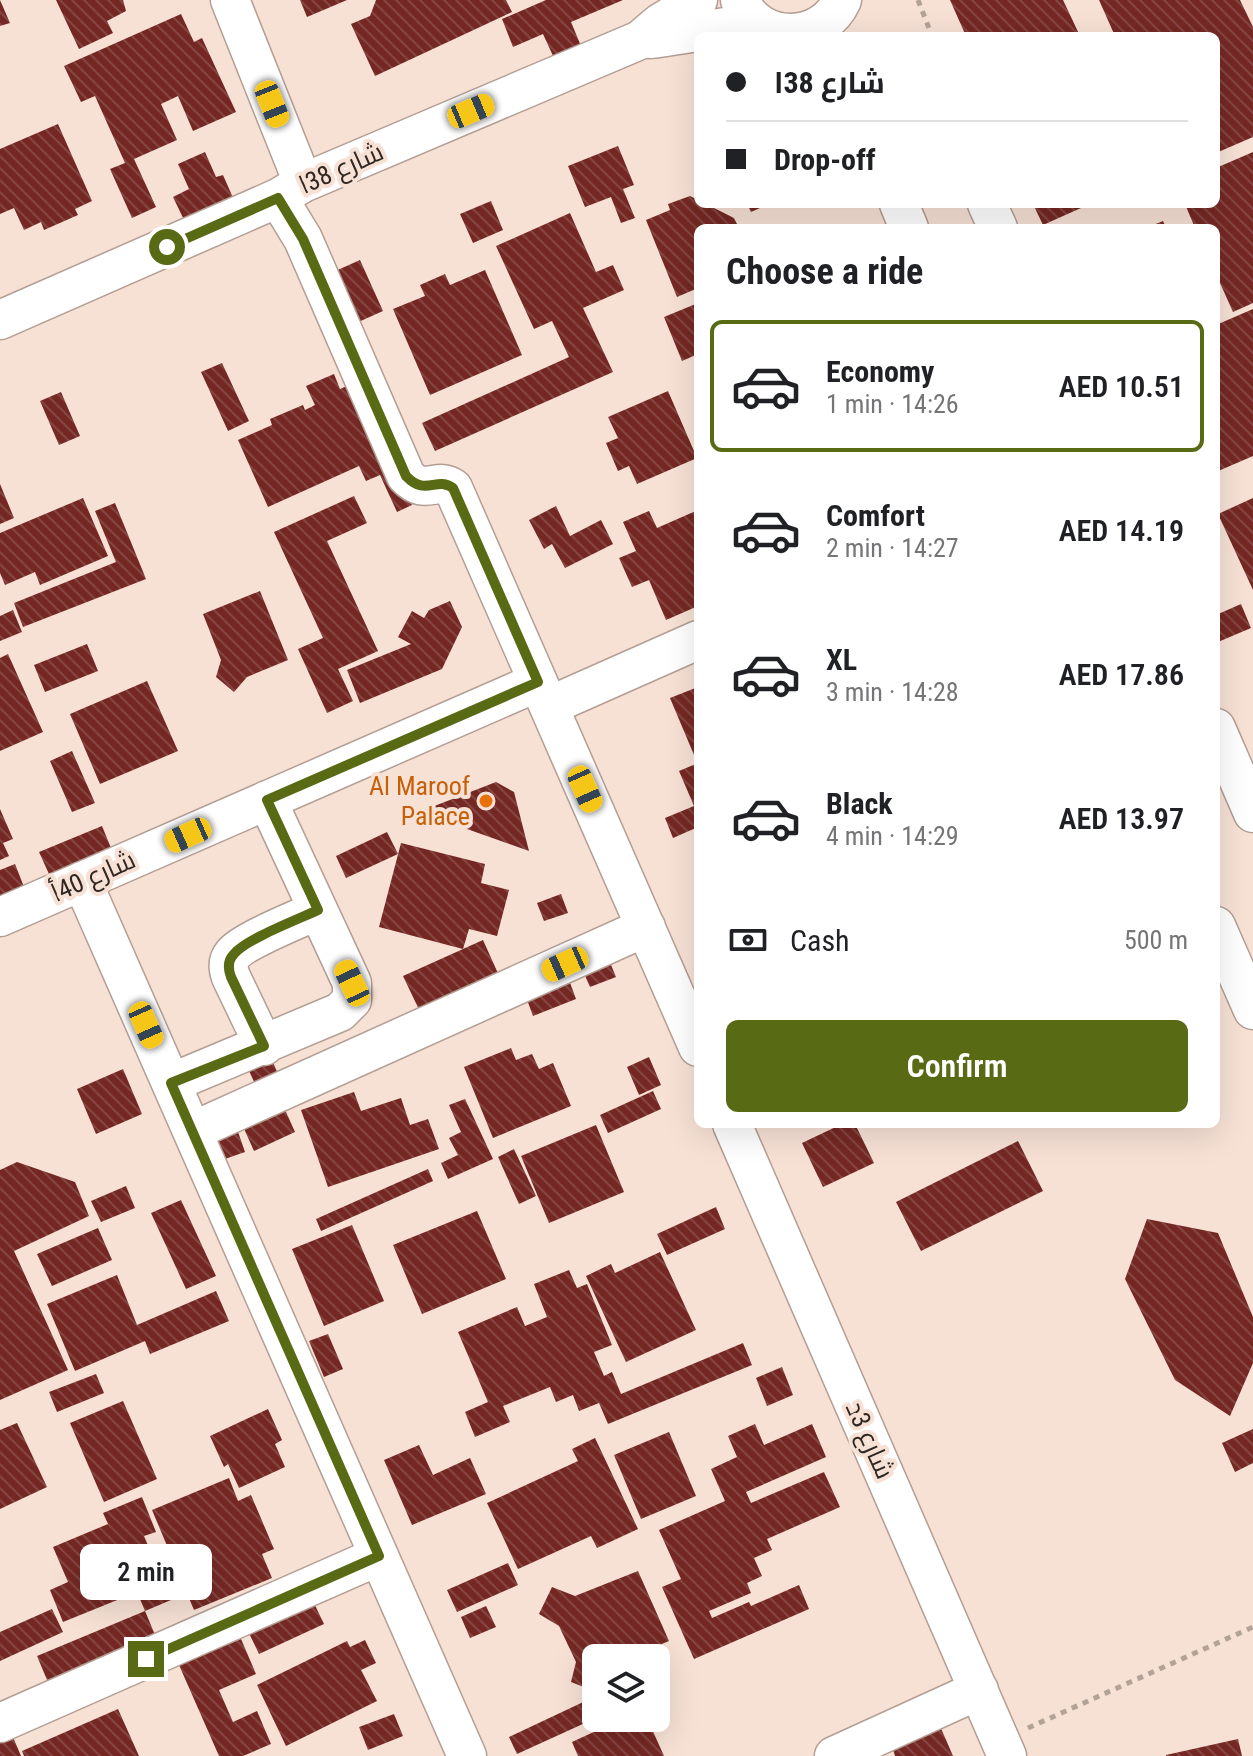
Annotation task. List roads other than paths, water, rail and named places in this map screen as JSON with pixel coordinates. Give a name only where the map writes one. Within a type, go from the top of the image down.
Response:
[{"type":"street","points":[[230,0],[291,190],[303,239],[406,476],[421,487],[447,483],[453,488],[694,1038]]},
{"type":"street","name":"شارع 38ا","points":[[0,320],[291,190],[640,40],[660,23],[698,0]]},
{"type":"street","name":"شارع 38ا","points":[[802,32],[841,15]]},
{"type":"street","name":"شارع 38ا","points":[[694,32],[717,26],[762,23],[787,32]]},
{"type":"street","name":"شارع 38ا","points":[[640,40],[694,32]]},
{"type":"street","name":"شارع 40أ","points":[[0,917],[267,800],[544,694],[694,641]]},
{"type":"street","points":[[1220,737],[1253,813]]},
{"type":"street","points":[[171,1083],[340,1012],[352,1000],[352,983],[267,800]]},
{"type":"street","points":[[82,881],[467,1756]]},
{"type":"street","points":[[264,1046],[231,977],[228,969],[230,960],[242,947],[318,910]]},
{"type":"street","points":[[193,1131],[646,927]]},
{"type":"street","points":[[1220,935],[1253,1010]]},
{"type":"street","name":"شارع 3د","points":[[734,1128],[1004,1748]]},
{"type":"street","points":[[0,1723],[379,1556]]},
{"type":"street","points":[[834,1756],[979,1690]]},
{"type":"place","name":"Al Maroof Palace","points":[[486,801]]}]
